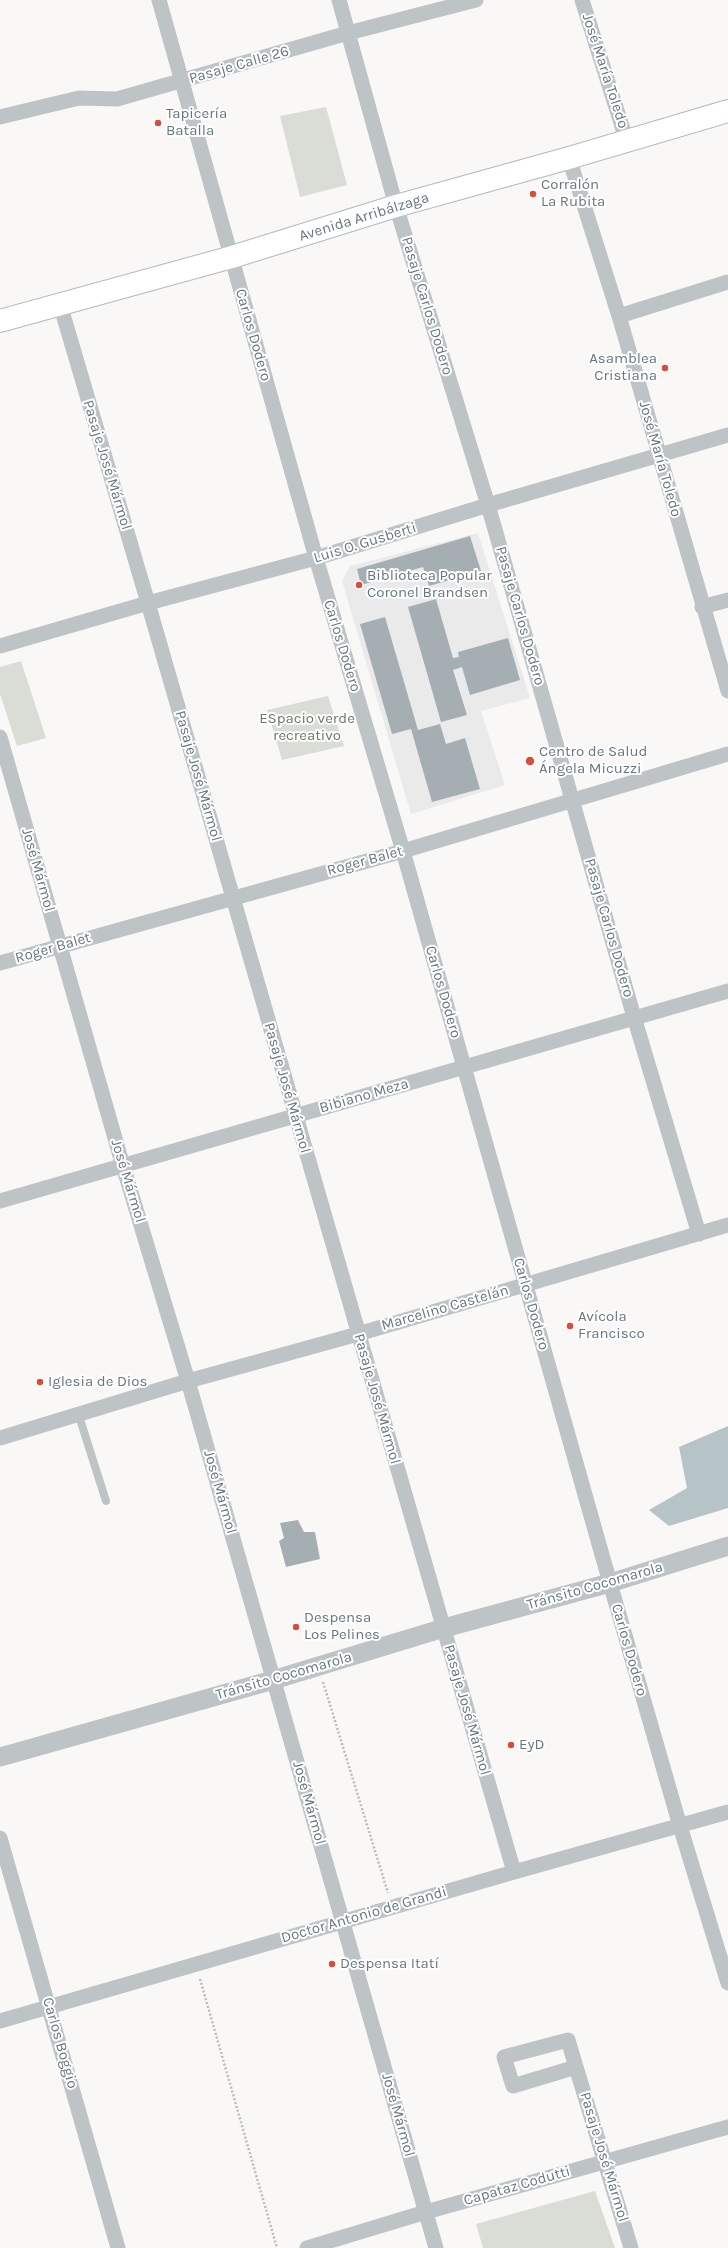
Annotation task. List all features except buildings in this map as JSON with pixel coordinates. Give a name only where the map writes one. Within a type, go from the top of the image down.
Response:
[{"type":"main road","name":"Avenida Arribálzaga","points":[[0,321],[232,257],[396,206],[627,142],[728,111]]},
{"type":"street","name":"Carlos Dodero","points":[[159,0],[316,558],[403,851],[610,1583],[680,1826],[728,1983]]},
{"type":"street","name":"Pasaje Carlos Dodero","points":[[339,0],[396,206],[488,505],[634,1017],[699,1234]]},
{"type":"street","name":"Pasaje Calle 26","points":[[0,117],[78,98],[117,99],[181,82],[348,33],[476,0]]},
{"type":"street","name":"José María Toledo","points":[[582,0],[627,142]]},
{"type":"street","name":"José María Toledo","points":[[569,158],[619,316],[702,607],[728,691]]},
{"type":"street","points":[[619,316],[728,282]]},
{"type":"street","name":"Pasaje José Mármol","points":[[60,304],[148,603],[514,1872]]},
{"type":"street","name":"Luis O. Gusberti","points":[[0,646],[148,603],[316,558],[658,454],[728,435]]},
{"type":"street","points":[[702,607],[728,600]]},
{"type":"street","name":"José Mármol","points":[[0,737],[123,1166],[188,1381],[273,1680],[344,1921],[436,2248]]},
{"type":"street","name":"Roger Balet","points":[[0,963],[232,897],[403,851],[573,799],[728,754]]},
{"type":"street","name":"Bibiano Meza","points":[[0,1202],[728,991]]},
{"type":"street","name":"Marcelino Castelán","points":[[0,1438],[78,1413],[358,1334],[728,1225]]},
{"type":"street","name":"Tránsito Cocomarola","points":[[0,1757],[273,1680],[444,1628],[610,1583],[728,1546]]},
{"type":"street","name":"Doctor Antonio de Grandi","points":[[0,2021],[392,1907],[728,1812]]},
{"type":"street","name":"Carlos Boggio","points":[[0,1838],[50,2006],[118,2248]]},
{"type":"street","name":"Pasaje José Mármol","points":[[576,2067],[513,2086],[504,2057],[568,2040],[631,2248]]},
{"type":"street","name":"Capataz Codutti","points":[[307,2248],[426,2212],[728,2127]]},
{"type":"lane","points":[[78,1413],[106,1501]]},
{"type":"path","points":[[318,1666],[392,1907]]},
{"type":"path","points":[[195,1964],[277,2248]]},
{"type":"shaded area","points":[[478,533],[530,698],[481,711],[505,785],[411,814],[342,581],[350,566]]},
{"type":"shaded area","points":[[728,1426],[728,1508],[669,1526],[649,1510],[687,1488],[679,1447]]},
{"type":"green space","points":[[326,107],[347,185],[300,197],[280,116]]},
{"type":"green space","points":[[21,661],[46,738],[17,746],[0,694],[0,667]]},
{"type":"green space","name":"ESpacio verde recreativo","points":[[328,696],[344,746],[282,760],[267,710]]},
{"type":"green space","points":[[595,2191],[615,2248],[483,2248],[476,2224]]},
{"type":"place","name":"Tapicería Batalla","points":[[158,123]]},
{"type":"place","name":"Corralón La Rubita","points":[[533,194]]},
{"type":"place","name":"Asamblea Cristiana","points":[[665,368]]},
{"type":"place","name":"Biblioteca Popular Coronel Brandsen","points":[[359,585]]},
{"type":"place","name":"Centro de Salud Ángela Micuzzi","points":[[530,761]]},
{"type":"place","name":"Avícola Francisco","points":[[570,1326]]},
{"type":"place","name":"Iglesia de Dios","points":[[40,1382]]},
{"type":"place","name":"Despensa Los Pelines","points":[[296,1627]]},
{"type":"place","name":"EyD","points":[[511,1745]]},
{"type":"place","name":"Despensa Itatí","points":[[332,1964]]}]
